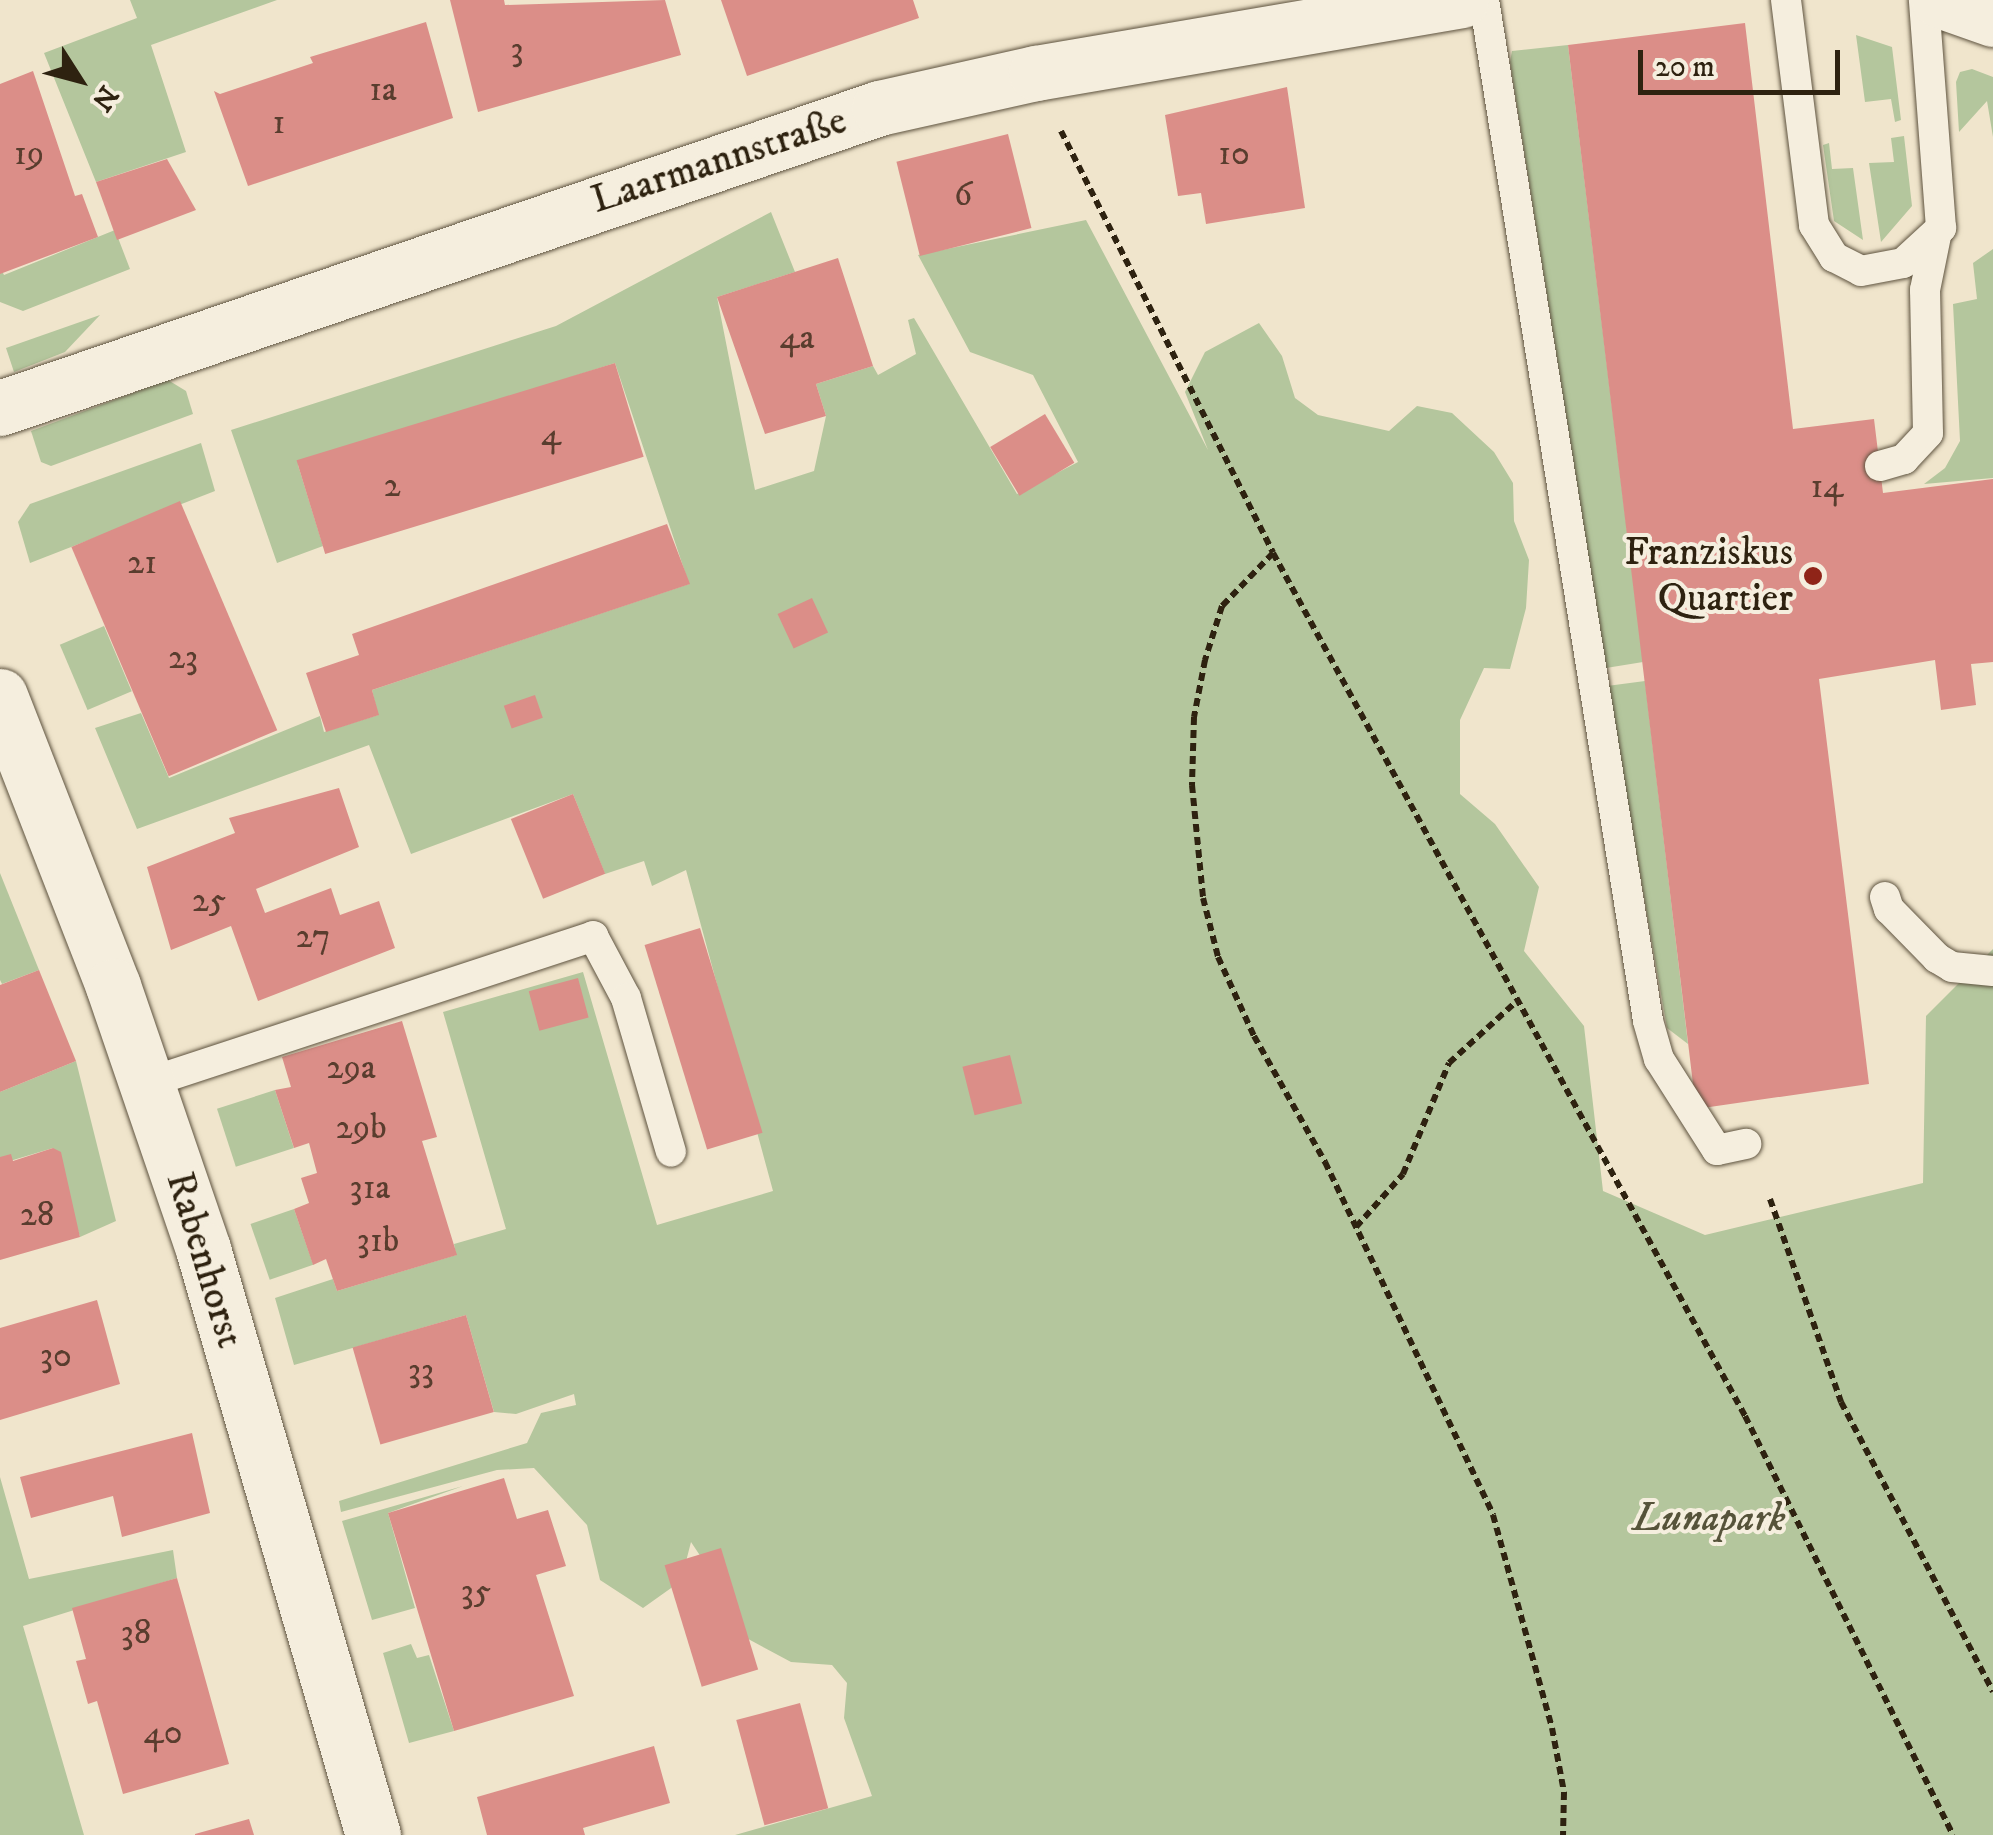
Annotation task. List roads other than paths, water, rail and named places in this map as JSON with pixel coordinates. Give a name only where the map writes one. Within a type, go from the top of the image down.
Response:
[{"type":"street","name":"Laarmannstraße","points":[[0,408],[825,124],[1036,74],[1461,0]]},
{"type":"street","points":[[1939,0],[1993,18]]},
{"type":"street","name":"Rabenhorst","points":[[0,696],[147,1083],[203,1249],[374,1835]]},
{"type":"lane","points":[[1484,0],[1648,1021],[1659,1059],[1718,1150],[1746,1144]]},
{"type":"lane","points":[[1786,0],[1820,243],[1861,271],[1902,263],[1936,236]]},
{"type":"lane","points":[[1880,466],[1904,459],[1928,433],[1925,290],[1942,194],[1924,0]]},
{"type":"lane","points":[[1885,897],[1888,909],[1937,958],[1952,967],[1993,971]]},
{"type":"lane","points":[[147,1083],[593,936],[626,998],[672,1152]]},
{"type":"place","name":"Franziskus Quartier","points":[[1813,576]]},
{"type":"park label","name":"Lunapark","points":[[1709,1519]]}]
